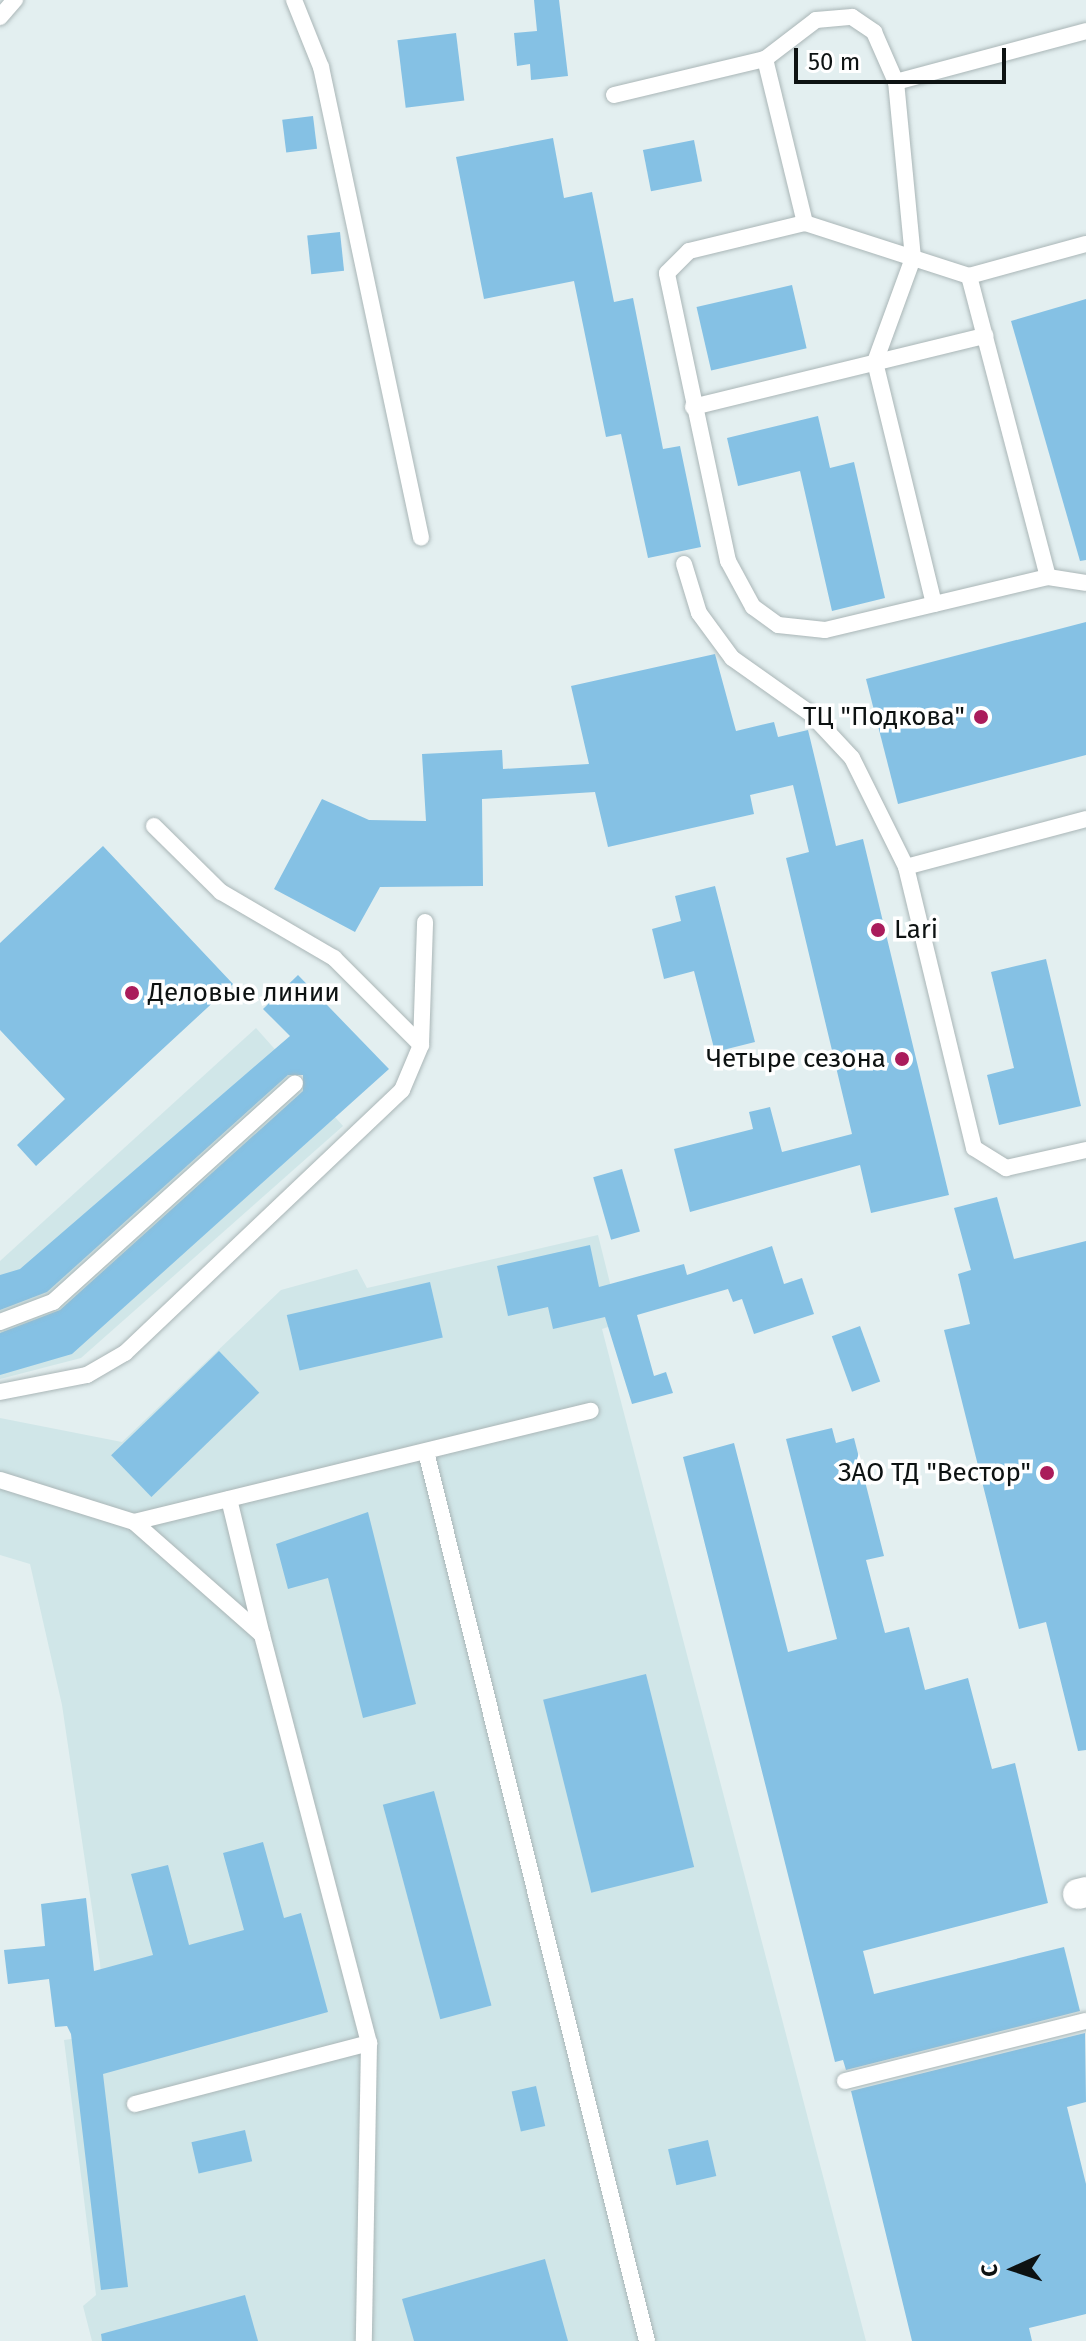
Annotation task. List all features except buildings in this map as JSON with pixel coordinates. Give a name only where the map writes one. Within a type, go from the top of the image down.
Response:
[{"type":"lane","points":[[0,17],[15,0]]},
{"type":"lane","points":[[294,0],[321,67],[421,537]]},
{"type":"lane","points":[[614,95],[765,59],[816,20],[852,17],[874,32],[896,82],[913,258],[875,362],[934,604]]},
{"type":"lane","points":[[896,82],[1086,31]]},
{"type":"lane","points":[[765,59],[805,223]]},
{"type":"lane","points":[[1086,244],[969,276],[805,223],[676,258],[667,289],[728,561],[753,607],[801,632],[1048,577],[1086,583]]},
{"type":"lane","points":[[969,276],[1048,577]]},
{"type":"lane","points":[[693,407],[985,336]]},
{"type":"lane","points":[[684,564],[699,613],[732,658],[811,714],[852,758],[906,867],[974,1148],[1006,1168],[1086,1150]]},
{"type":"lane","points":[[906,867],[1086,819]]},
{"type":"lane","points":[[154,826],[221,892],[334,958],[421,1045]]},
{"type":"lane","points":[[0,1392],[87,1375],[125,1353],[351,1145],[402,1090],[421,1045],[425,922]]},
{"type":"lane","points":[[0,1322],[53,1302],[295,1083]]},
{"type":"lane","points":[[134,1522],[591,1411]]},
{"type":"lane","points":[[426,1452],[647,2341]]},
{"type":"lane","points":[[0,1480],[134,1522],[262,1635]]},
{"type":"lane","points":[[229,1499],[369,2043],[364,2341]]},
{"type":"lane","points":[[845,2081],[1086,2021]]},
{"type":"lane","points":[[135,2104],[369,2043]]},
{"type":"shaded area","points":[[256,1028],[343,1126],[81,1358],[0,1379],[0,1261]]},
{"type":"shaded area","points":[[598,1235],[620,1323],[602,1329],[866,2341],[92,2341],[83,2306],[96,2295],[64,2040],[105,2034],[100,1963],[62,1705],[30,1564],[0,1555],[0,1418],[122,1442],[281,1290],[357,1269],[367,1288]]},
{"type":"place","name":"ТЦ \"Подкова\"","points":[[981,717]]},
{"type":"place","name":"Lari","points":[[878,930]]},
{"type":"place","name":"Деловые линии","points":[[132,993]]},
{"type":"place","name":"Четыре сезона","points":[[902,1059]]},
{"type":"place","name":"ЗАО ТД \"Вестор\"","points":[[1047,1473]]}]
